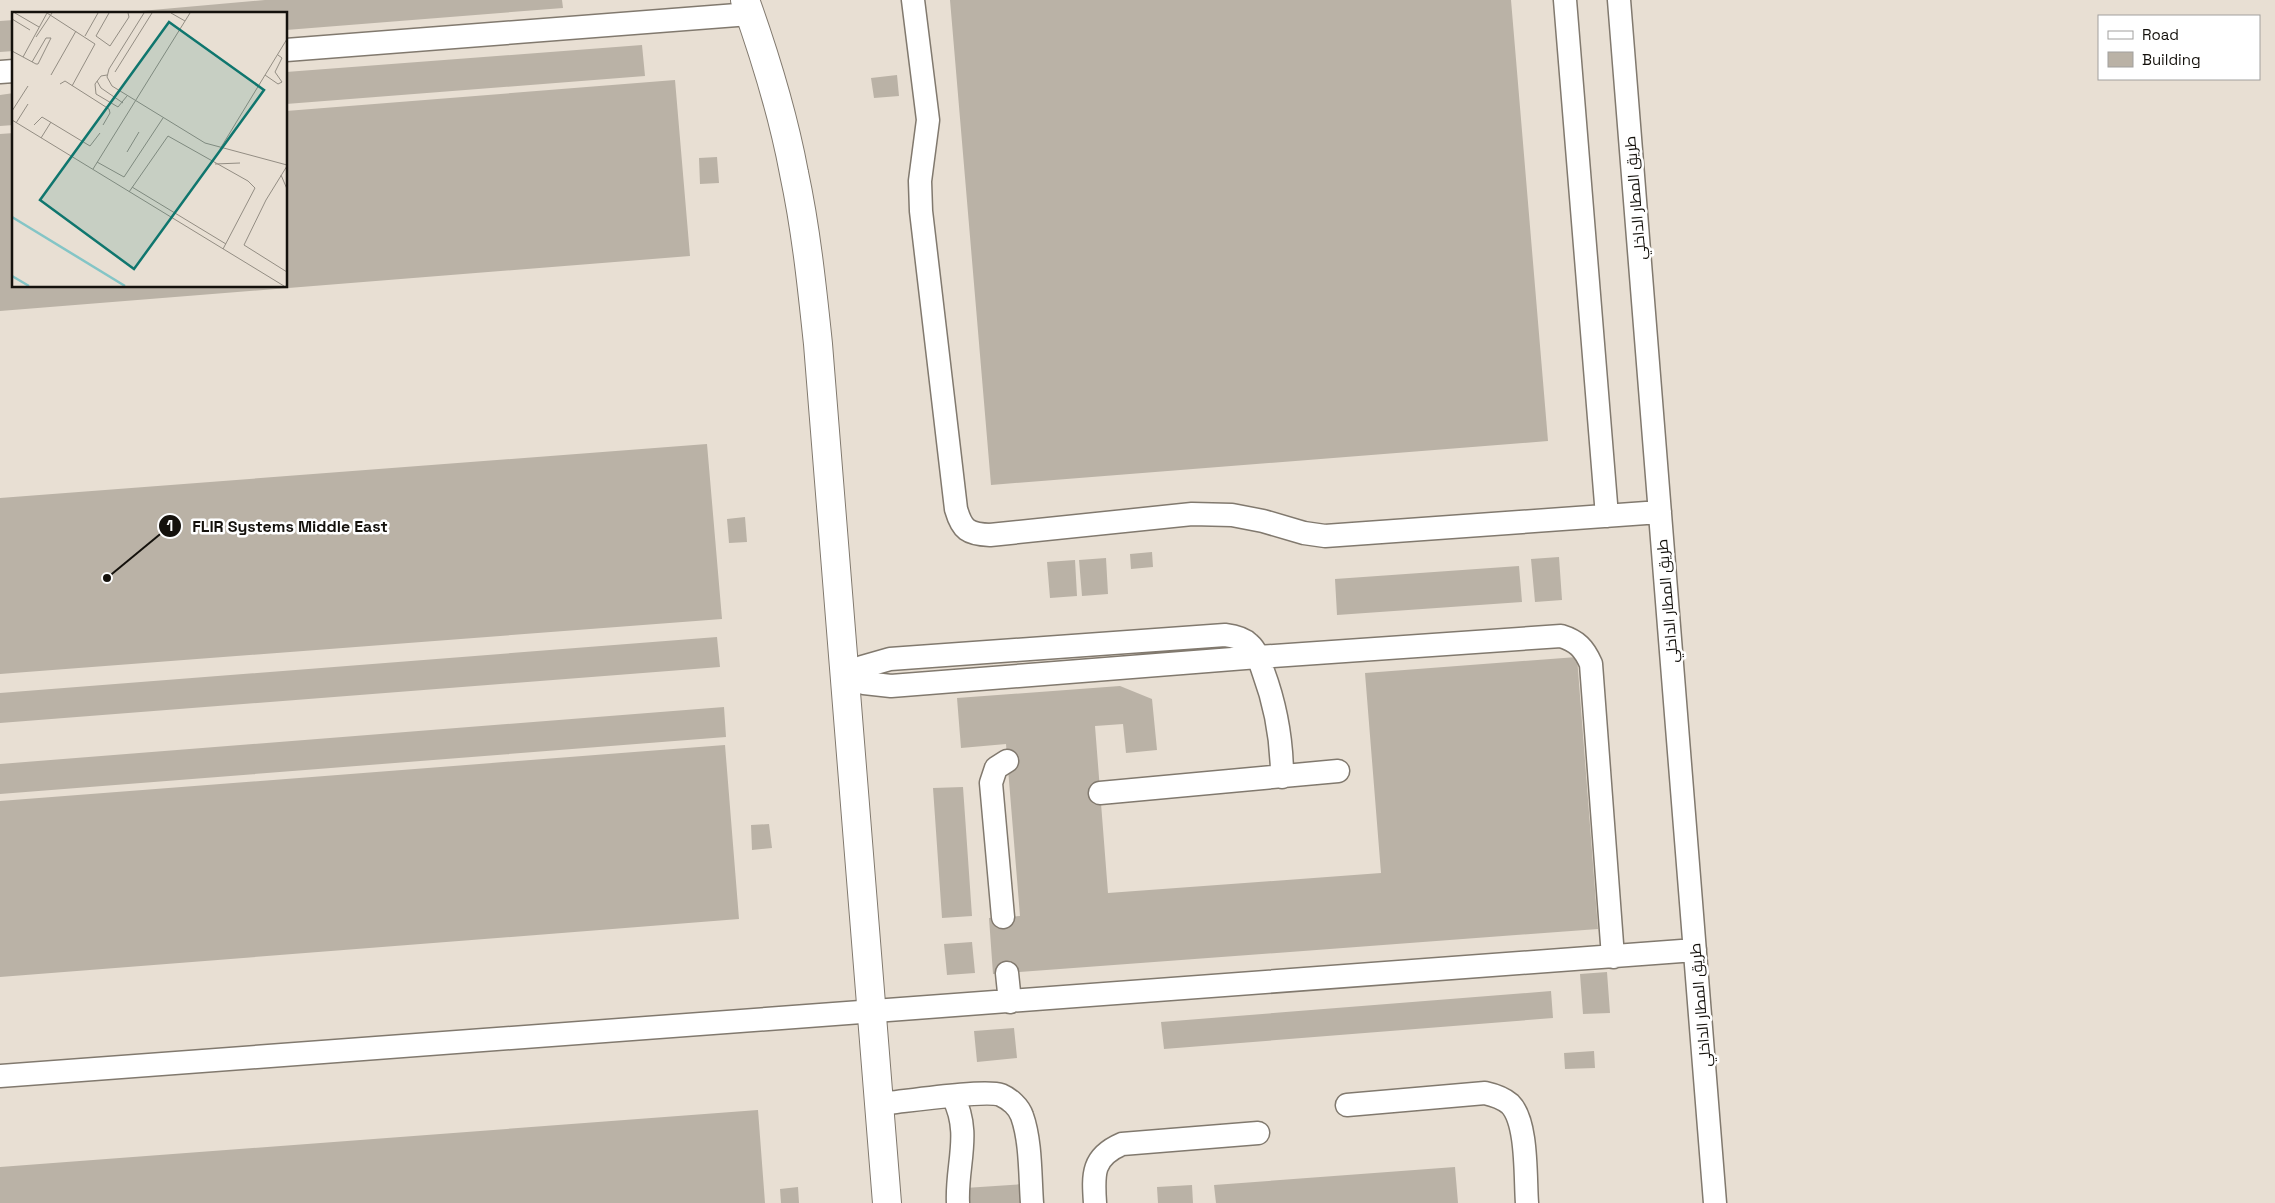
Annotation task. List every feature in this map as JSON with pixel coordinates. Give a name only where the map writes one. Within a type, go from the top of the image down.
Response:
[{"type":"street","points":[[748,7],[777,100],[794,173],[807,246],[818,344],[887,1203]]},
{"type":"lane","points":[[913,0],[928,120],[920,181],[922,221],[956,509],[961,524],[973,534],[990,535],[1192,514],[1232,515],[1263,521],[1304,533],[1325,536],[1660,512]]},
{"type":"lane","points":[[1565,0],[1607,516]]},
{"type":"lane","name":"طريق المطار الداخلي","points":[[1619,0],[1716,1203]]},
{"type":"lane","points":[[288,50],[748,7]]},
{"type":"lane","points":[[845,677],[862,667],[890,660],[1225,635],[1237,637],[1249,644],[1258,657],[1276,710],[1282,753],[1282,777]]},
{"type":"lane","points":[[1258,657],[1561,636],[1572,639],[1581,646],[1591,664],[1613,957]]},
{"type":"lane","points":[[1003,918],[991,783],[996,768],[1007,761]]},
{"type":"lane","points":[[1100,793],[1338,771]]},
{"type":"lane","points":[[0,1076],[872,1013],[1695,950]]},
{"type":"lane","points":[[1007,973],[1010,1002]]},
{"type":"lane","points":[[1347,1104],[1485,1093],[1498,1096],[1510,1104],[1518,1116],[1522,1129],[1527,1203]]},
{"type":"lane","points":[[879,1104],[982,1094],[1000,1095],[1013,1102],[1022,1114],[1025,1128],[1032,1203]]},
{"type":"lane","points":[[953,1097],[960,1110],[964,1134],[958,1175],[958,1203]]},
{"type":"lane","points":[[1095,1203],[1094,1181],[1096,1167],[1101,1157],[1116,1146],[1258,1132]]},
{"type":"building","points":[[265,0],[562,0],[563,8],[288,30],[288,12],[130,12]]},
{"type":"building","points":[[950,0],[1511,0],[1548,441],[991,485]]},
{"type":"building","points":[[12,20],[12,51],[0,52],[0,21]]},
{"type":"building","points":[[642,45],[645,76],[288,104],[288,72]]},
{"type":"building","points":[[897,75],[899,96],[874,98],[871,78]]},
{"type":"building","points":[[675,80],[690,256],[0,311],[0,134],[12,133],[12,288],[288,288],[288,111]]},
{"type":"building","points":[[12,93],[12,125],[0,126],[0,95]]},
{"type":"building","points":[[717,157],[719,183],[700,184],[699,158]]},
{"type":"building","points":[[707,444],[722,619],[0,674],[0,498]]},
{"type":"building","points":[[745,517],[747,542],[729,543],[727,519]]},
{"type":"building","points":[[1152,552],[1153,567],[1131,569],[1130,554]]},
{"type":"building","points":[[1559,557],[1562,600],[1535,602],[1531,559]]},
{"type":"building","points":[[1106,558],[1108,594],[1082,596],[1079,560]]},
{"type":"building","points":[[1075,560],[1077,596],[1050,598],[1047,562]]},
{"type":"building","points":[[1519,566],[1522,602],[1337,615],[1335,579]]},
{"type":"building","points":[[717,637],[720,667],[0,723],[0,693]]},
{"type":"building","points":[[1577,657],[1598,929],[993,974],[989,918],[1020,916],[1006,744],[961,748],[957,698],[1120,686],[1152,699],[1157,750],[1126,753],[1123,724],[1095,726],[1108,893],[1381,873],[1365,673]]},
{"type":"building","points":[[724,707],[726,737],[0,794],[0,764]]},
{"type":"building","points":[[725,745],[739,919],[0,977],[0,801]]},
{"type":"building","points":[[963,787],[972,916],[942,918],[933,788]]},
{"type":"building","points":[[769,824],[772,848],[752,850],[751,825]]},
{"type":"building","points":[[972,942],[975,973],[947,975],[944,944]]},
{"type":"building","points":[[1607,972],[1610,1013],[1583,1014],[1580,974]]},
{"type":"building","points":[[1551,991],[1553,1018],[1164,1049],[1161,1022]]},
{"type":"building","points":[[1014,1028],[1017,1058],[977,1062],[974,1031]]},
{"type":"building","points":[[1594,1051],[1595,1068],[1565,1069],[1564,1053]]},
{"type":"building","points":[[758,1110],[765,1203],[0,1203],[0,1167]]},
{"type":"building","points":[[1455,1167],[1458,1203],[1216,1203],[1214,1185]]},
{"type":"building","points":[[1024,1184],[1025,1203],[967,1203],[965,1188]]},
{"type":"building","points":[[1192,1185],[1193,1203],[1158,1203],[1157,1187]]},
{"type":"building","points":[[798,1187],[799,1203],[781,1203],[780,1189]]},
{"type":"place","name":"FLIR Systems Middle East","points":[[107,578]]}]
